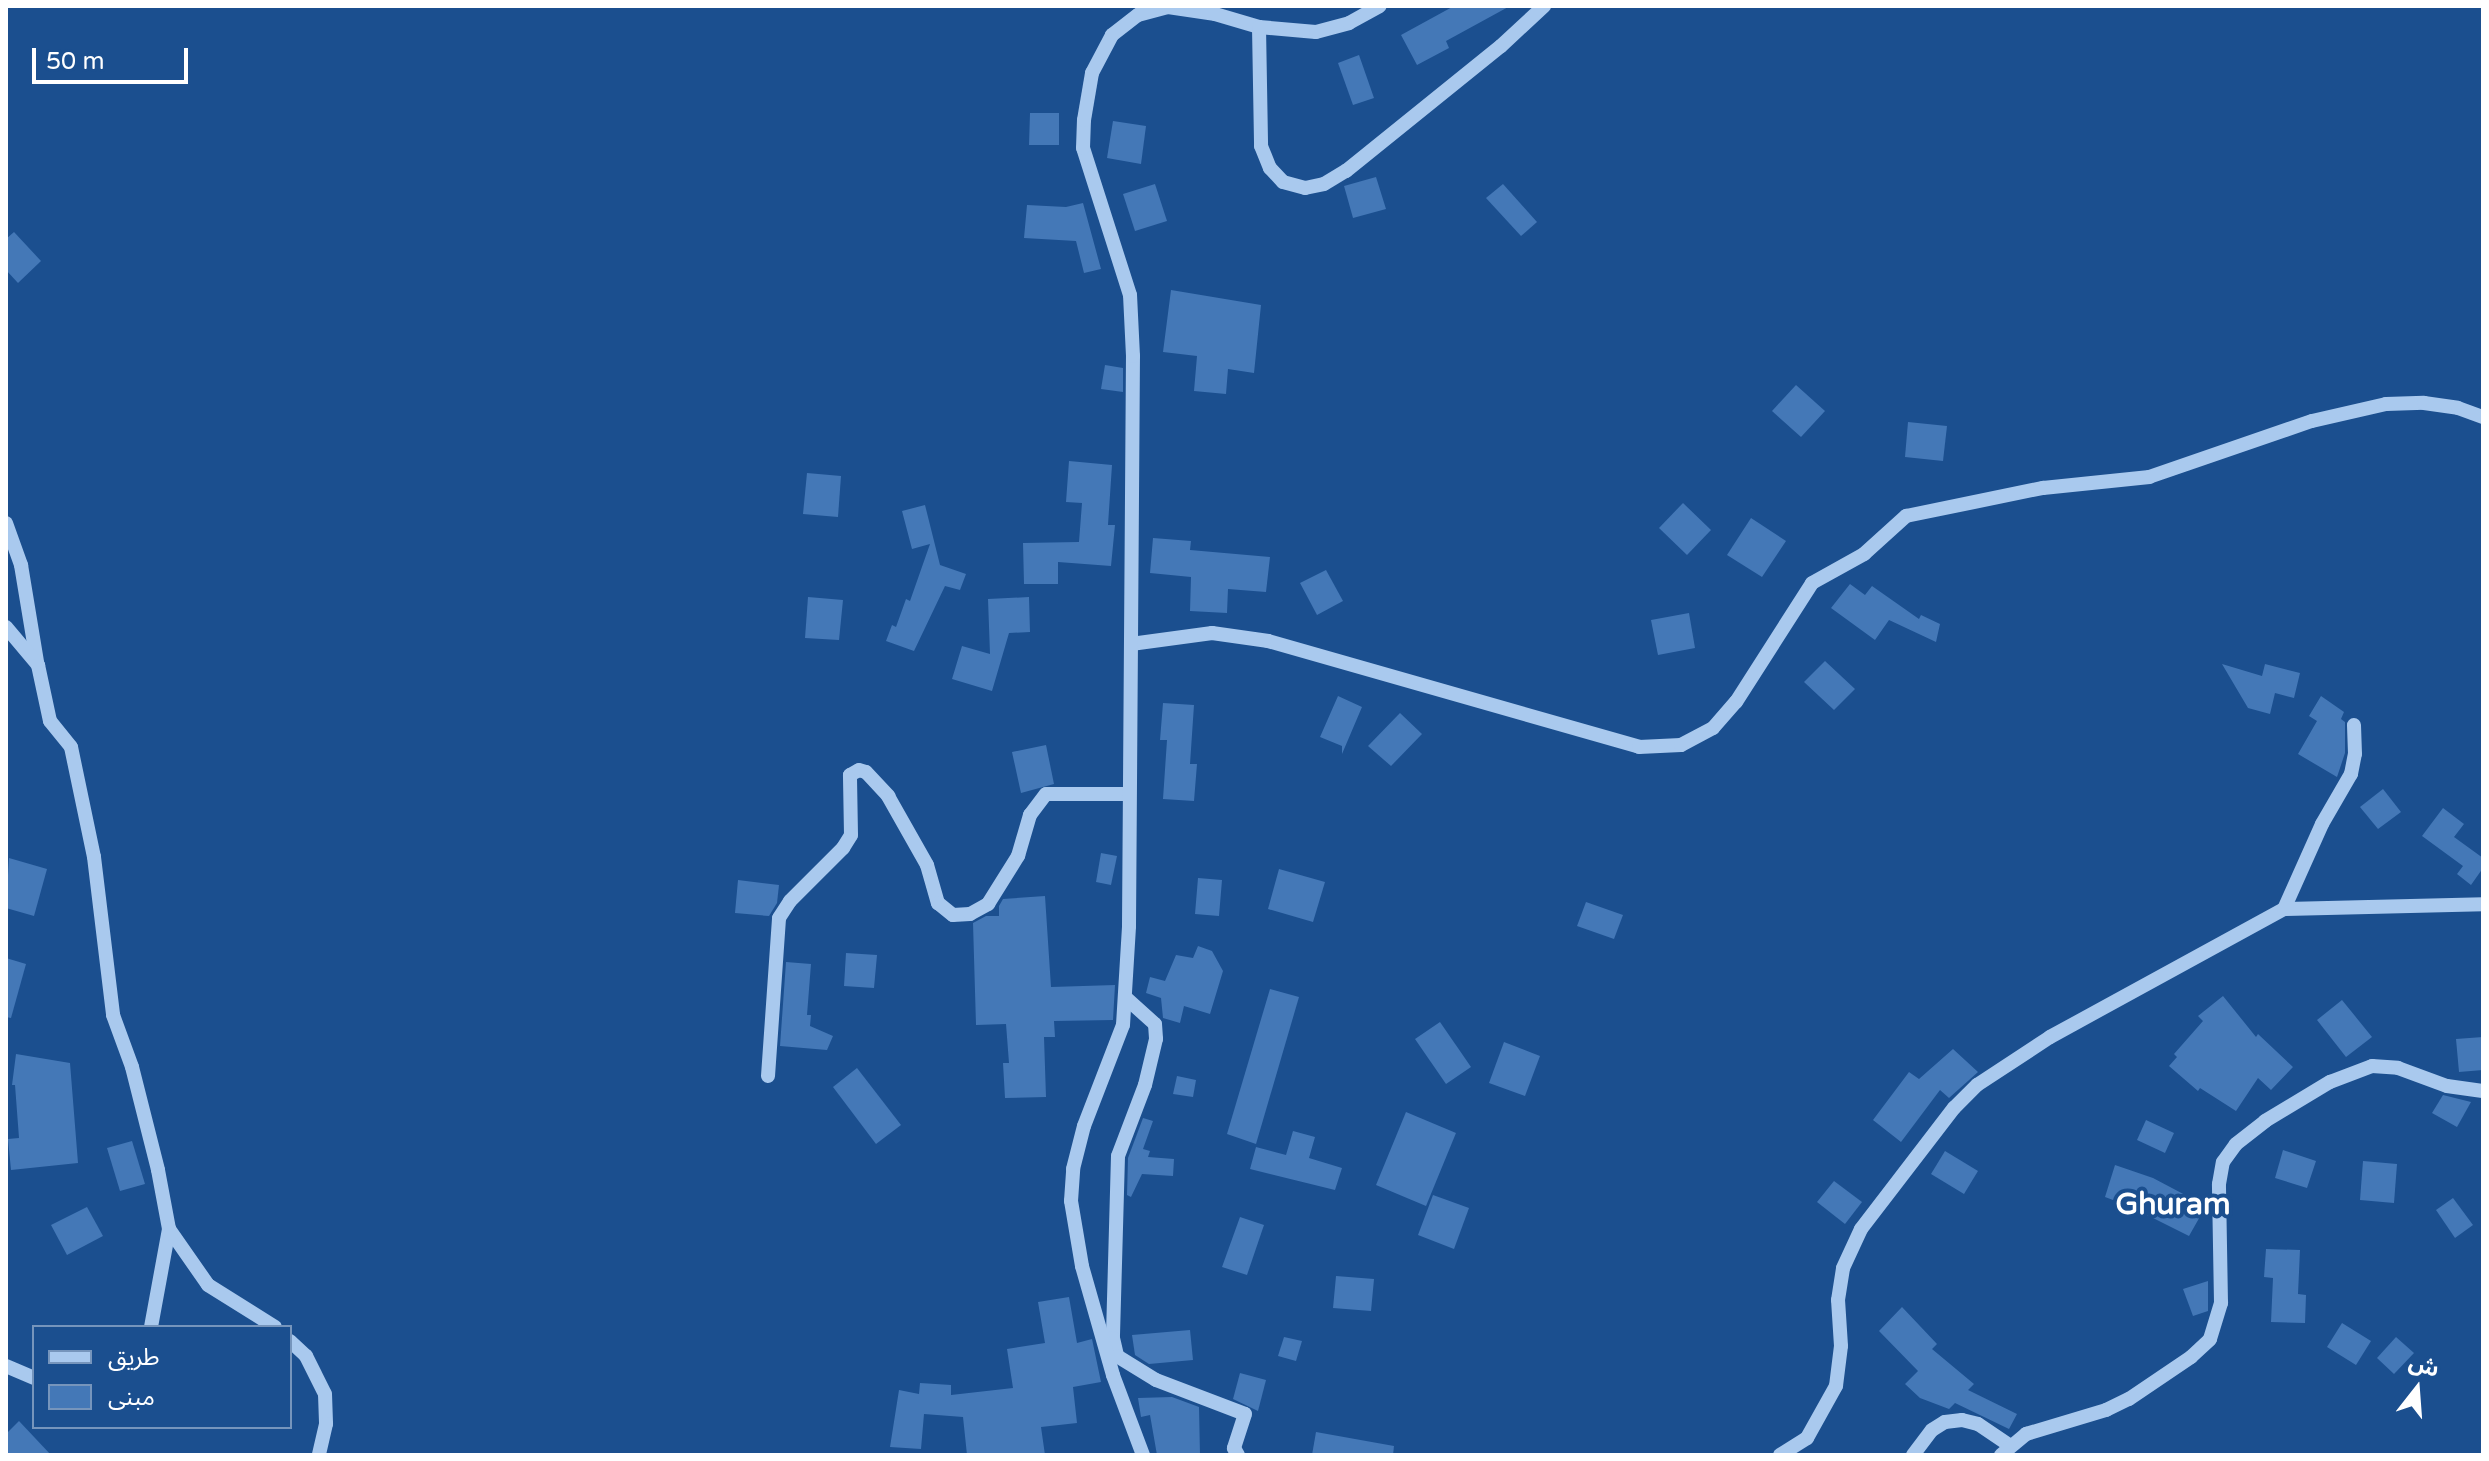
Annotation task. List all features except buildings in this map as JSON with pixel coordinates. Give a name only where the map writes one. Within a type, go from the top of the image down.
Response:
[{"type":"street","points":[[1143,1455],[1113,1375],[1082,1266],[1071,1201],[1073,1169],[1084,1126],[1117,1046],[1126,998],[1129,926],[1130,295],[1083,148],[1084,120],[1092,73],[1112,35],[1138,15],[1168,7],[1215,14],[1259,27],[1316,32],[1349,23],[1380,6]]},
{"type":"street","points":[[1259,27],[1261,146],[1270,168],[1283,182],[1305,188],[1324,184],[1346,171],[1501,46],[1544,6]]},
{"type":"street","points":[[1131,644],[1212,633],[1268,641],[1639,747],[1681,745],[1713,728],[1736,702],[1812,583],[1864,554],[1906,516],[2043,488],[2149,477],[2312,421],[2374,406],[2424,403],[2458,408],[2483,417]]},
{"type":"street","points":[[6,523],[21,565],[50,721],[71,747],[80,783],[94,857],[113,1015],[132,1067],[169,1229],[208,1285],[272,1325]]},
{"type":"street","points":[[6,627],[38,665]]},
{"type":"street","points":[[2284,909],[2322,824],[2351,774],[2355,754],[2354,725]]},
{"type":"street","points":[[768,1076],[779,918],[790,901],[843,848],[851,835],[850,775],[859,770],[866,772],[888,796],[927,865],[938,903],[953,915],[970,914],[988,904],[1018,856],[1030,815],[1046,794],[1128,794]]},
{"type":"street","points":[[1780,1455],[1807,1438],[1823,1415],[1836,1386],[1841,1346],[1838,1300],[1843,1268],[1861,1229],[1954,1108],[1977,1085],[2010,1061],[2284,909],[2483,904]]},
{"type":"street","points":[[1126,998],[1155,1024],[1156,1039],[1145,1085],[1118,1156],[1113,1338],[1117,1356],[1156,1380],[1245,1414],[1234,1448],[1238,1455]]},
{"type":"street","points":[[1913,1455],[1932,1430],[1945,1422],[1962,1420],[1978,1424],[2005,1450],[2026,1434],[2106,1410],[2129,1399],[2191,1357],[2210,1339],[2221,1303],[2219,1184],[2223,1162],[2236,1144],[2265,1121],[2330,1082],[2372,1066],[2398,1068],[2447,1086],[2483,1091]]},
{"type":"street","points":[[151,1325],[169,1229]]},
{"type":"street","points":[[292,1343],[306,1356],[325,1394],[326,1424],[319,1455]]},
{"type":"street","points":[[6,1366],[32,1377]]},
{"type":"district","name":"Ghuram","points":[[2173,1205]]}]
